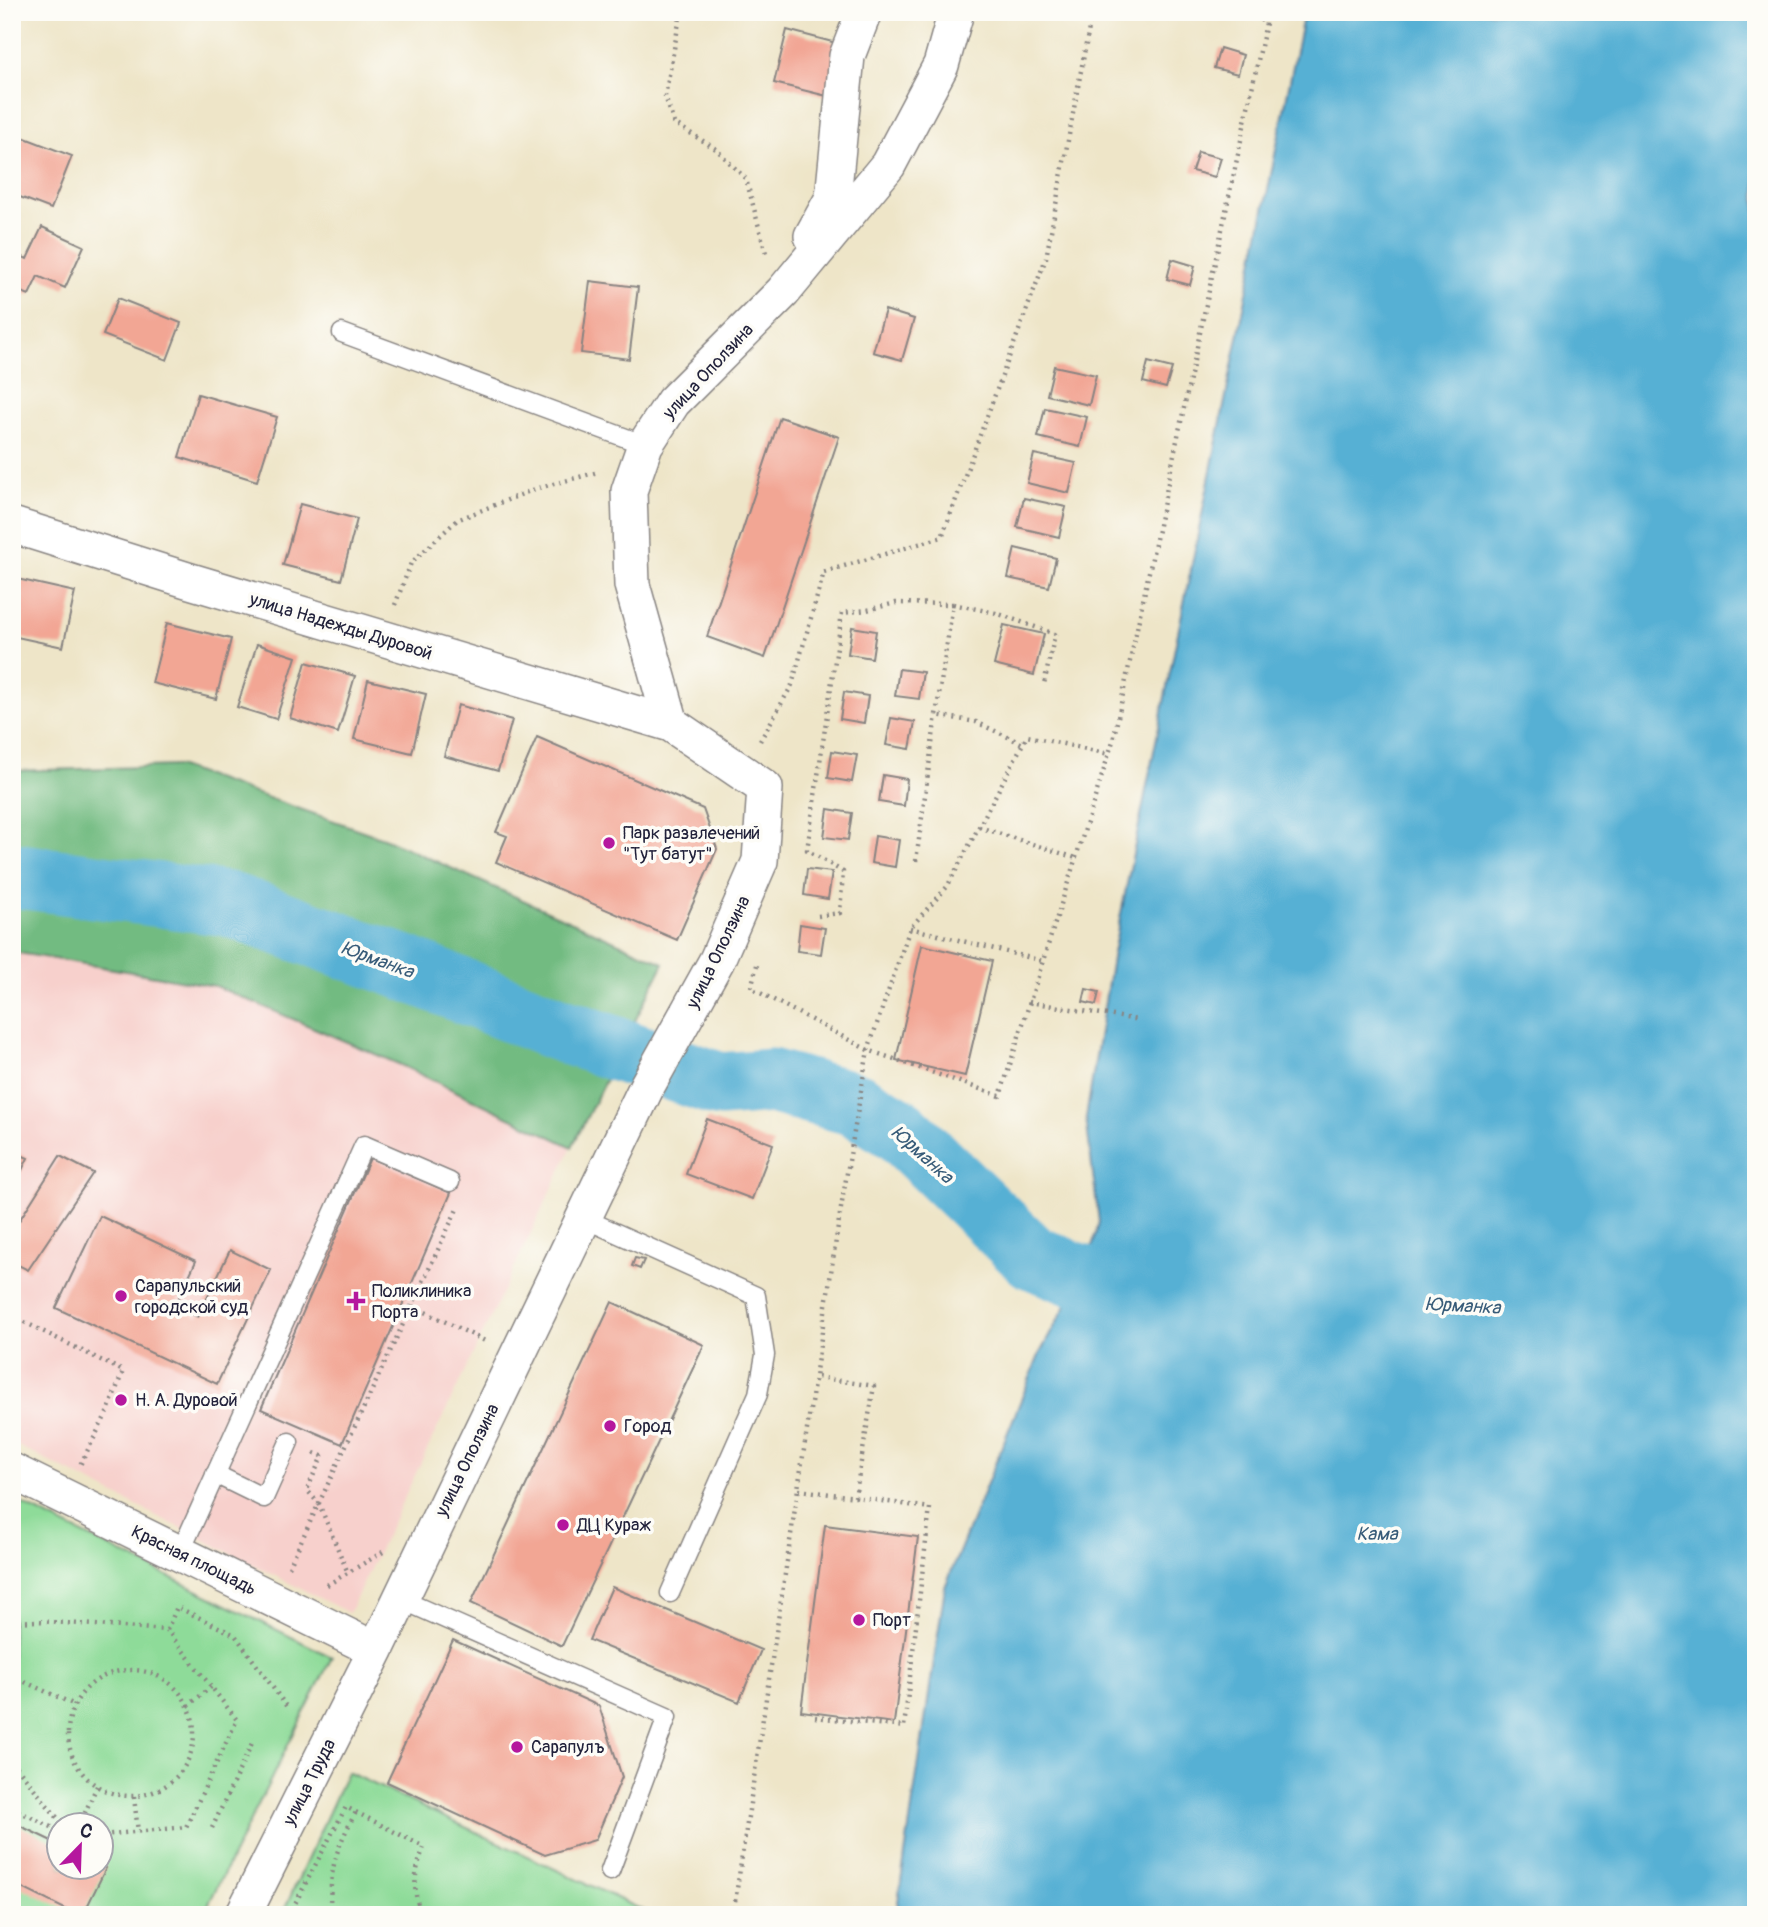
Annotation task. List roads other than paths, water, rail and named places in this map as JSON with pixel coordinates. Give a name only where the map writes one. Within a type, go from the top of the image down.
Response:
[{"type":"street","points":[[779,295],[833,198],[847,56],[864,12]]},
{"type":"street","name":"улица Оползина","points":[[376,1650],[648,1086],[717,960],[760,861],[765,788],[671,724],[632,584],[629,491],[643,452],[673,402],[779,295],[888,165],[941,65],[956,12]]},
{"type":"street","name":"улица Надежды Дуровой","points":[[12,525],[671,724]]},
{"type":"street","name":"Красная площадь","points":[[12,1471],[376,1650]]},
{"type":"street","name":"улица Труда","points":[[243,1915],[376,1650]]},
{"type":"lane","points":[[342,333],[643,452]]},
{"type":"lane","points":[[180,1553],[364,1145],[450,1182]]},
{"type":"lane","points":[[583,1218],[756,1296],[765,1355],[758,1394],[670,1593]]},
{"type":"lane","points":[[215,1474],[264,1498],[289,1443]]},
{"type":"lane","points":[[400,1599],[667,1717],[610,1871]]},
{"type":"water","name":"Кама","points":[[1304,12],[1756,12],[1756,1915],[896,1915],[945,1587],[1040,1353],[1087,1267],[1099,1222],[1086,1118],[1112,958]]},
{"type":"waterway","name":"Юрманка","points":[[12,875],[228,904],[400,966],[556,1028],[720,1085],[771,1081],[855,1104],[900,1130],[1032,1257],[1103,1286],[1170,1290]]},
{"type":"place","name":"Парк развлечений \"Тут батут\"","points":[[609,843]]},
{"type":"place","name":"Сарапульский городской суд","points":[[121,1296]]},
{"type":"place","name":"Поликлиника Порта","points":[[356,1301]]},
{"type":"place","name":"Н. А. Дуровой","points":[[121,1400]]},
{"type":"place","name":"Город","points":[[610,1426]]},
{"type":"place","name":"ДЦ Кураж","points":[[563,1525]]},
{"type":"place","name":"Порт","points":[[859,1620]]},
{"type":"place","name":"Сарапулъ","points":[[517,1747]]}]
